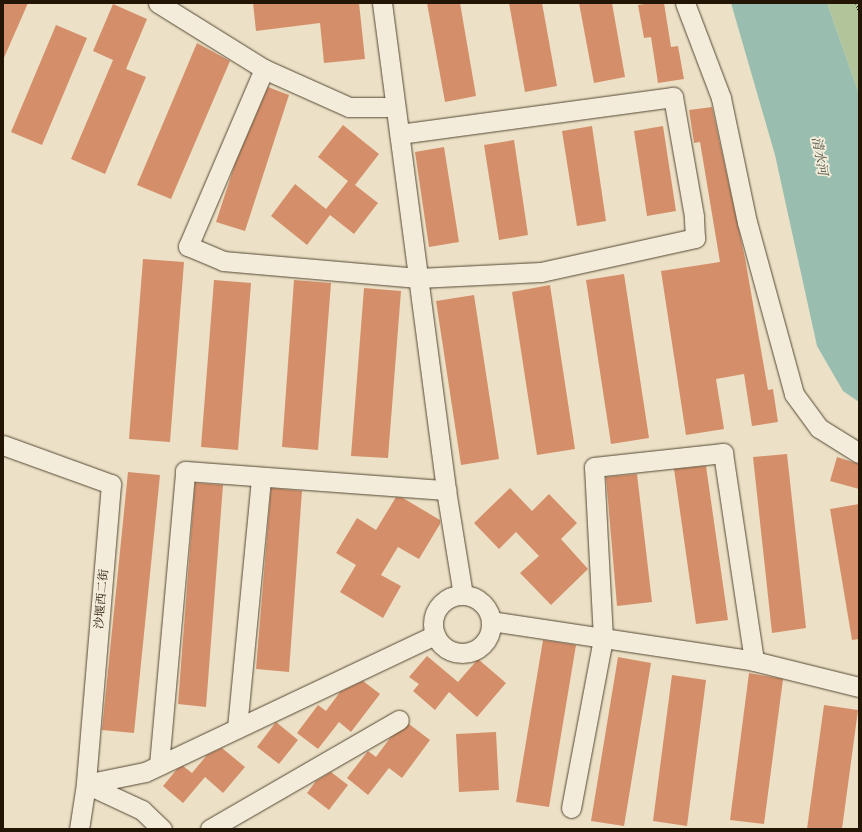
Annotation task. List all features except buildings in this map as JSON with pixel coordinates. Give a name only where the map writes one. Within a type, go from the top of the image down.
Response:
[{"type":"street","points":[[158,3],[264,69],[349,107],[396,107]]},
{"type":"street","points":[[382,3],[446,490],[464,595]]},
{"type":"street","points":[[685,3],[721,98],[747,222],[794,394],[819,428],[859,453]]},
{"type":"street","points":[[264,69],[188,246],[223,262],[418,278],[541,272],[695,238],[694,216],[673,97],[399,134]]},
{"type":"street","name":"沙堰西二街","points":[[3,445],[112,484],[86,784],[79,829]]},
{"type":"street","points":[[571,808],[603,638],[594,467],[723,453],[754,661]]},
{"type":"street","points":[[159,765],[185,471],[446,490]]},
{"type":"street","points":[[237,728],[262,476]]},
{"type":"street","points":[[464,595],[472,596],[485,606],[491,621],[488,637],[484,644],[470,653],[461,654],[446,648],[435,635],[434,619],[441,604],[451,598],[464,595]]},
{"type":"street","points":[[491,621],[754,661],[859,687]]},
{"type":"street","points":[[86,784],[145,772],[435,635]]},
{"type":"street","points":[[210,829],[399,720]]},
{"type":"street","points":[[86,784],[142,810],[162,829]]},
{"type":"path","points":[[857,3],[859,10]]},
{"type":"shaded area","points":[[827,3],[859,3],[859,94]]},
{"type":"water","name":"清水河","points":[[731,3],[827,3],[859,94],[859,402],[843,391],[817,346],[775,155]]}]
